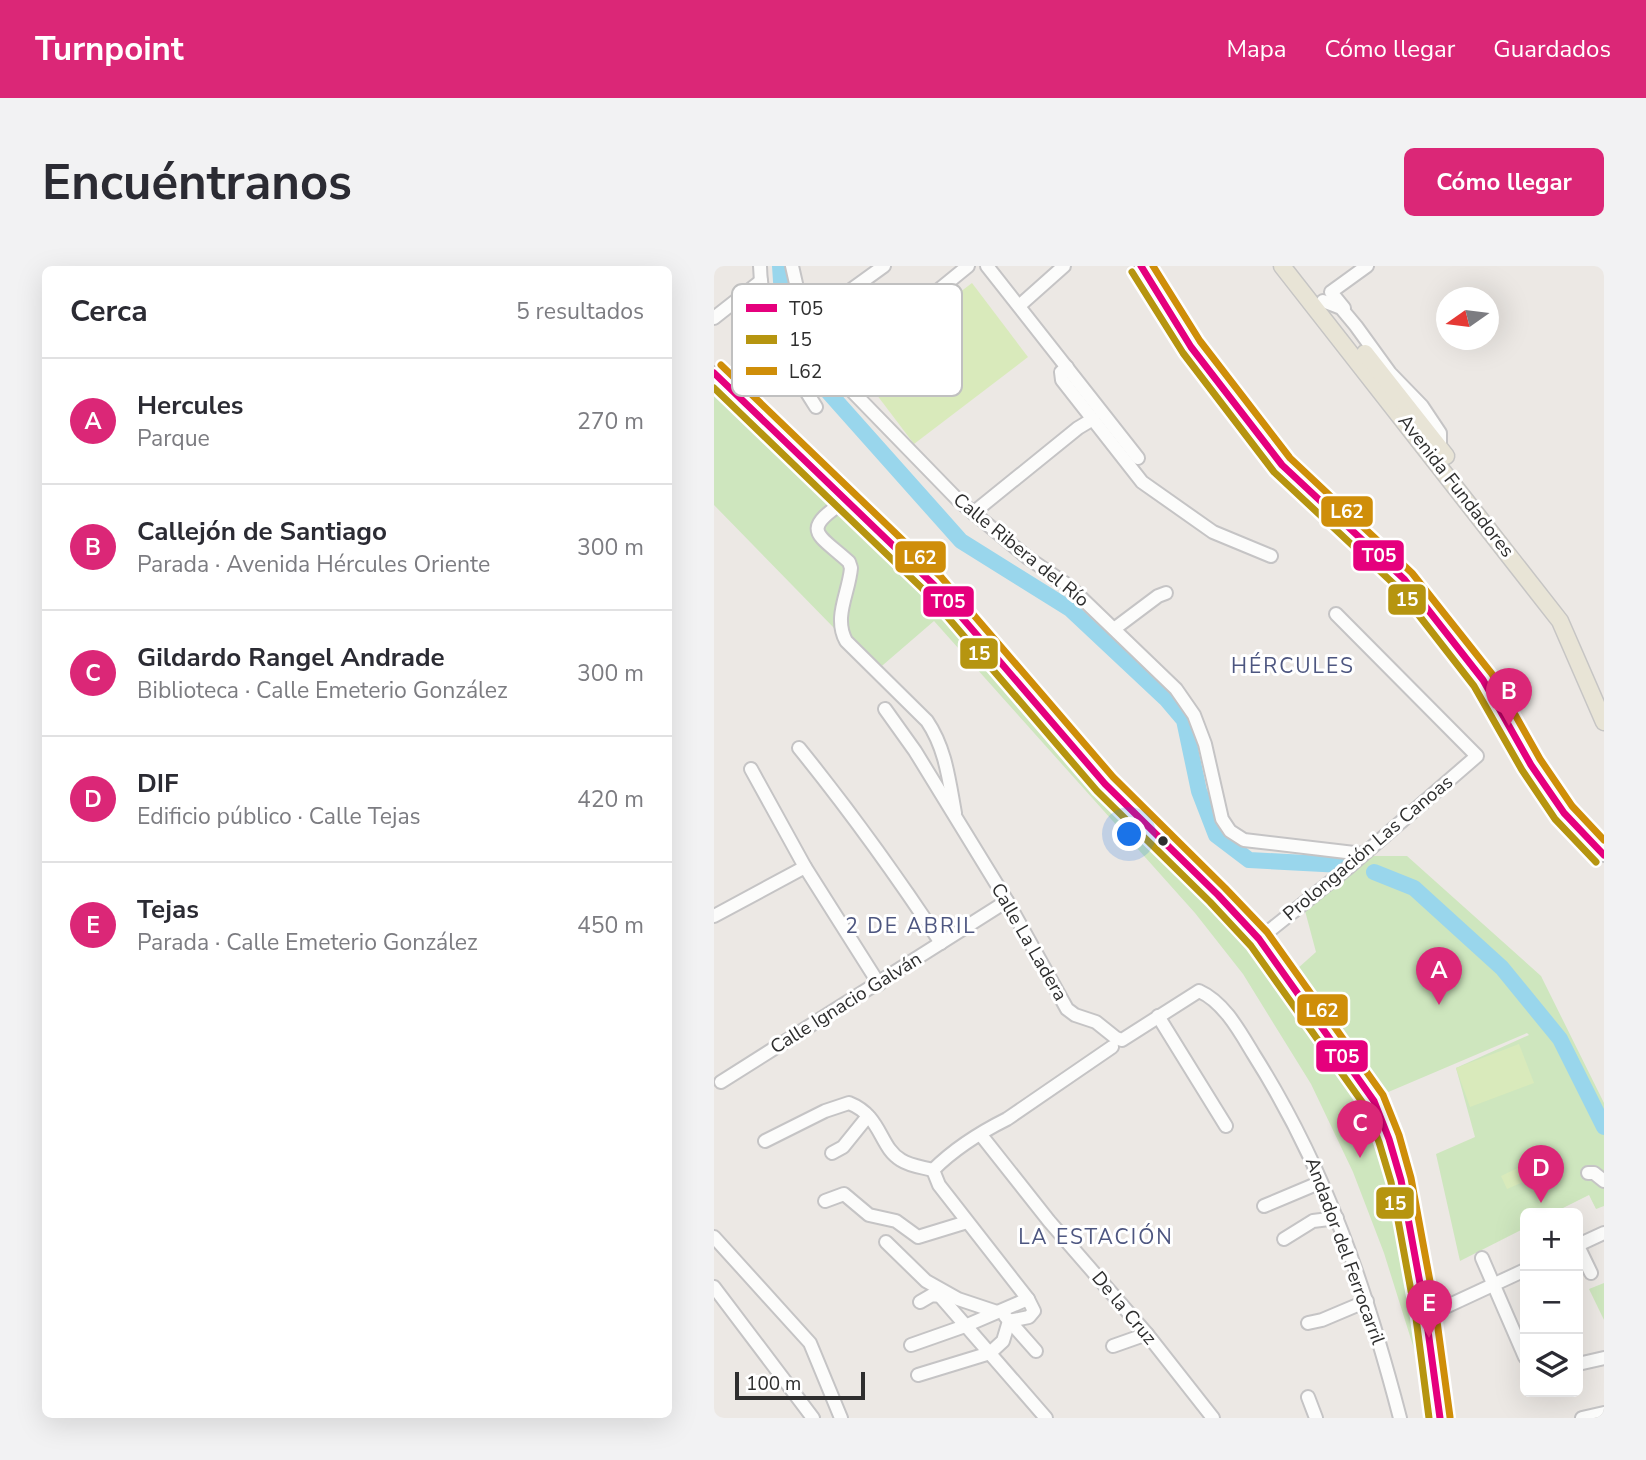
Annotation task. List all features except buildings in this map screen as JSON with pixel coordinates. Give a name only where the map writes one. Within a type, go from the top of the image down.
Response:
[{"type":"main road","name":"Avenida Fundadores","points":[[1282,266],[1560,621],[1604,722]]},
{"type":"main road","name":"Avenida Fundadores","points":[[1295,266],[1569,616],[1604,694]]},
{"type":"street","points":[[760,266],[762,284]]},
{"type":"street","name":"Calle Ribera del Río","points":[[792,266],[796,284]]},
{"type":"street","points":[[859,284],[884,266]]},
{"type":"street","points":[[946,284],[968,266]]},
{"type":"street","points":[[987,266],[1138,458]]},
{"type":"street","points":[[1018,306],[1064,266]]},
{"type":"street","points":[[1141,266],[1191,347],[1282,465],[1404,579],[1420,599],[1483,680],[1531,765],[1564,813],[1604,855]]},
{"type":"street","points":[[1367,266],[1331,292],[1390,373],[1422,406],[1440,433],[1440,449]]},
{"type":"street","points":[[757,284],[761,281]]},
{"type":"street","points":[[1323,301],[1341,309],[1356,326]]},
{"type":"street","points":[[714,318],[732,304]]},
{"type":"street","points":[[1067,367],[1060,372],[1062,380],[1142,482],[1213,531],[1271,556]]},
{"type":"street","points":[[714,373],[732,391]]},
{"type":"street","points":[[738,396],[934,585],[1105,784],[1259,939],[1374,1101],[1401,1180],[1426,1316],[1440,1418]]},
{"type":"street","points":[[809,396],[816,407]]},
{"type":"street","name":"Calle Ribera del Río","points":[[858,396],[973,513],[1028,558],[1069,586],[1176,689],[1194,715],[1205,744],[1222,819],[1230,831],[1244,840],[1363,854]]},
{"type":"street","points":[[973,513],[1078,428],[1093,419]]},
{"type":"street","name":"Calle La Ladera","points":[[845,501],[819,522],[817,531],[820,538],[849,562],[851,568],[840,628],[846,641],[927,721],[934,732],[947,764],[956,820]]},
{"type":"street","points":[[1114,629],[1166,593]]},
{"type":"street","name":"Prolongación Las Canoas","points":[[1259,939],[1477,756],[1336,614]]},
{"type":"street","name":"Calle La Ladera","points":[[885,709],[915,751],[1007,901],[1070,1012],[1096,1022],[1116,1038],[1117,1043]]},
{"type":"street","points":[[799,748],[885,859],[941,943]]},
{"type":"street","points":[[751,769],[805,867],[879,984]]},
{"type":"street","points":[[714,916],[805,867]]},
{"type":"street","name":"Calle Ignacio Galván","points":[[721,1082],[1007,901]]},
{"type":"street","name":"Andador del Ferrocarril","points":[[1158,1016],[1199,991],[1217,1004],[1238,1029],[1278,1093],[1306,1145],[1335,1212],[1367,1301],[1400,1418]]},
{"type":"street","points":[[933,1170],[946,1157],[1007,1119],[1158,1016],[1226,1126]]},
{"type":"street","points":[[765,1141],[825,1111],[849,1103],[859,1107],[876,1124],[898,1159],[933,1170]]},
{"type":"street","points":[[832,1153],[843,1147],[868,1116]]},
{"type":"street","points":[[1284,1122],[1298,1145],[1323,1201],[1335,1212],[1313,1221],[1284,1239]]},
{"type":"street","name":"De la Cruz","points":[[981,1135],[1049,1221],[1147,1334],[1213,1418]]},
{"type":"street","points":[[886,1242],[926,1281],[958,1299],[1002,1315],[1029,1317],[1034,1311],[1028,1299],[939,1185],[933,1170]]},
{"type":"street","points":[[1588,1173],[1601,1177],[1604,1181]]},
{"type":"street","points":[[1264,1206],[1314,1185]]},
{"type":"street","points":[[825,1201],[844,1194],[869,1215],[896,1221],[918,1237],[967,1222]]},
{"type":"street","points":[[1583,1240],[1604,1233]]},
{"type":"street","points":[[714,1237],[810,1343],[841,1418]]},
{"type":"street","points":[[1583,1252],[1591,1273]]},
{"type":"street","points":[[1482,1258],[1520,1346]]},
{"type":"street","points":[[1426,1316],[1523,1271]]},
{"type":"street","points":[[714,1287],[813,1418]]},
{"type":"street","points":[[920,1302],[936,1294],[1046,1418]]},
{"type":"street","points":[[911,1345],[1002,1315],[1028,1299]]},
{"type":"street","points":[[1308,1323],[1367,1301]]},
{"type":"street","points":[[1002,1315],[1036,1351]]},
{"type":"street","points":[[918,1376],[990,1353],[1003,1341],[1002,1315]]},
{"type":"street","points":[[1113,1346],[1147,1334]]},
{"type":"street","points":[[1583,1363],[1604,1357]]},
{"type":"street","points":[[1582,1418],[1604,1413]]},
{"type":"green space","points":[[972,283],[1028,357],[914,444],[878,396],[962,396],[962,291]]},
{"type":"green space","points":[[714,382],[946,615],[1047,723],[1122,811],[1237,926],[1324,1043],[1343,1073],[1390,1183],[1408,1241],[1437,1418],[1425,1418],[1415,1352],[1384,1253],[1353,1172],[1311,1084],[1243,974],[1195,913],[934,621],[876,671],[714,505]]},
{"type":"green space","points":[[1365,856],[1407,856],[1541,976],[1604,1103],[1604,1206],[1596,1209],[1589,1195],[1563,1208],[1520,1208],[1520,1231],[1460,1261],[1436,1154],[1475,1137],[1456,1068],[1529,1035],[1527,1033],[1386,1093],[1297,969],[1316,952],[1304,907]]},
{"type":"green space","points":[[1519,1044],[1534,1083],[1470,1107],[1456,1068]]},
{"type":"green space","points":[[1524,1165],[1530,1179],[1507,1189],[1501,1176]]},
{"type":"green space","points":[[1604,1283],[1604,1320],[1589,1289]]},
{"type":"waterway","points":[[780,266],[781,284]]},
{"type":"waterway","points":[[832,396],[961,541],[1070,609],[1167,700],[1184,720],[1199,791],[1216,835],[1249,860],[1342,865]]},
{"type":"waterway","points":[[1374,872],[1414,888],[1502,968],[1560,1039],[1604,1127]]},
{"type":"transit line","name":"T05","points":[[1141,266],[1191,347],[1282,465],[1404,579],[1483,680],[1531,765],[1564,813],[1604,855]]},
{"type":"transit line","name":"L62","points":[[1153,266],[1200,341],[1290,458],[1412,573],[1492,674],[1540,759],[1572,806],[1604,840]]},
{"type":"transit line","name":"15","points":[[1132,272],[1183,353],[1274,472],[1396,586],[1474,686],[1522,770],[1555,819],[1596,862]]},
{"type":"transit line","name":"L62","points":[[721,365],[732,376]]},
{"type":"transit line","name":"T05","points":[[714,373],[732,390]]},
{"type":"transit line","name":"15","points":[[714,388],[926,592],[1097,791],[1251,946],[1365,1106],[1391,1182],[1416,1318],[1429,1418]]},
{"type":"transit line","name":"T05","points":[[738,396],[934,585],[1105,784],[1259,939],[1374,1101],[1401,1180],[1426,1316],[1440,1418]]},
{"type":"transit line","name":"L62","points":[[753,396],[941,577],[1113,777],[1267,932],[1383,1095],[1399,1135],[1411,1178],[1436,1314],[1450,1417]]},
{"type":"place","name":"Callejón de Santiago","points":[[1509,726]]},
{"type":"place","name":"Hercules","points":[[1439,1005]]},
{"type":"place","name":"Gildardo Rangel Andrade","points":[[1360,1158]]},
{"type":"place","name":"DIF","points":[[1541,1203]]},
{"type":"place","name":"Tejas","points":[[1429,1338]]},
{"type":"district","name":"HÉRCULES","points":[[1293,666]]},
{"type":"district","name":"2 DE ABRIL","points":[[911,926]]},
{"type":"district","name":"LA ESTACIÓN","points":[[1096,1237]]}]
